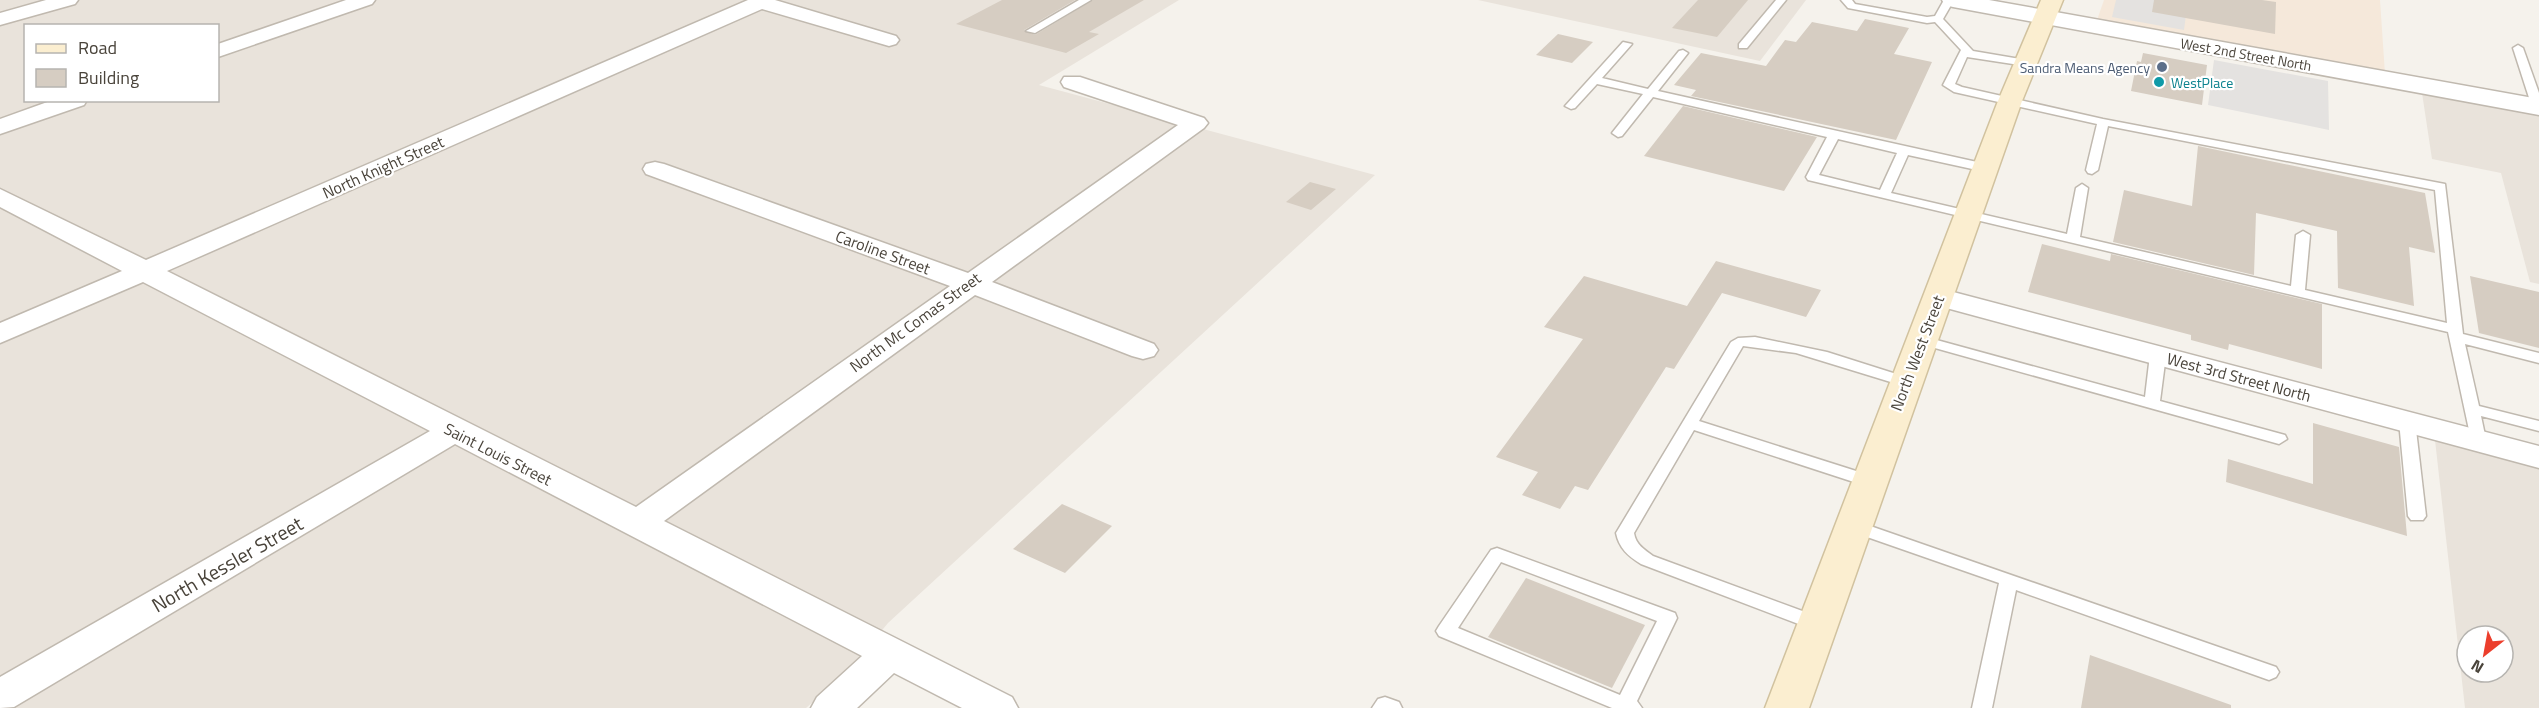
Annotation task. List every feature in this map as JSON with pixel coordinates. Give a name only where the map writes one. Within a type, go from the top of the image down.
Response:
[{"type":"main road","name":"North West Street","points":[[1787,708],[2010,102],[2048,8]]},
{"type":"street","points":[[0,19],[68,0]]},
{"type":"street","points":[[219,51],[365,0]]},
{"type":"street","name":"West 2nd Street North","points":[[1951,0],[2048,8],[2538,107]]},
{"type":"street","points":[[763,1],[889,40]]},
{"type":"street","name":"North Knight Street","points":[[0,334],[763,1]]},
{"type":"street","name":"North Mc Comas Street","points":[[636,524],[969,283],[1196,123],[1072,82]]},
{"type":"street","points":[[0,127],[70,102]]},
{"type":"street","name":"Caroline Street","points":[[655,169],[969,283],[1143,350]]},
{"type":"street","name":"Saint Louis Street","points":[[0,197],[453,431],[998,708]]},
{"type":"street","name":"West 3rd Street North","points":[[1938,297],[2539,457]]},
{"type":"street","name":"North Kessler Street","points":[[0,696],[453,431]]},
{"type":"street","points":[[831,708],[890,653]]},
{"type":"lane","points":[[1031,31],[1086,0]]},
{"type":"lane","points":[[1743,46],[1781,0]]},
{"type":"lane","points":[[1846,0],[1852,6],[1911,18],[1938,19],[1969,53]]},
{"type":"lane","points":[[1938,19],[1951,0]]},
{"type":"lane","points":[[1571,106],[1627,44]]},
{"type":"lane","points":[[2518,48],[2538,107]]},
{"type":"lane","points":[[1618,133],[1683,53]]},
{"type":"lane","points":[[2026,63],[1969,53],[1963,54],[1948,85],[1958,90],[2103,122],[2441,187],[2456,333],[2478,440]]},
{"type":"lane","points":[[1594,80],[1986,168]]},
{"type":"lane","points":[[2092,170],[2103,122]]},
{"type":"lane","points":[[1834,135],[1812,177],[2298,291],[2456,333],[2539,358]]},
{"type":"lane","points":[[1884,195],[1904,151]]},
{"type":"lane","points":[[2073,237],[2082,188]]},
{"type":"lane","points":[[2298,291],[2303,236]]},
{"type":"lane","points":[[1922,340],[2279,439]]},
{"type":"lane","points":[[1817,624],[1655,563],[1633,551],[1626,542],[1625,533],[1738,342],[1767,342],[1906,382]]},
{"type":"lane","points":[[2152,405],[2158,355]]},
{"type":"lane","points":[[2471,409],[2539,426]]},
{"type":"lane","points":[[2407,422],[2417,516]]},
{"type":"lane","points":[[1688,423],[1869,481]]},
{"type":"lane","points":[[1853,526],[2269,672]]},
{"type":"lane","points":[[1497,554],[1668,618],[1629,706],[1446,631],[1497,554]]},
{"type":"lane","points":[[1982,708],[2009,580]]},
{"type":"lane","points":[[1382,708],[1385,705],[1392,708]]},
{"type":"shaded area","points":[[0,0],[1179,0],[1039,85],[1375,175],[888,623],[850,669],[806,708],[0,708]]},
{"type":"shaded area","points":[[1478,0],[1806,0],[1760,61]]},
{"type":"shaded area","points":[[2104,0],[2380,0],[2385,74],[2097,20]]},
{"type":"shaded area","points":[[2116,0],[2188,0],[2184,30],[2112,17]]},
{"type":"shaded area","points":[[2214,60],[2328,81],[2329,130],[2208,105]]},
{"type":"shaded area","points":[[2422,93],[2539,114],[2539,284],[2530,282],[2501,173],[2432,159]]},
{"type":"shaded area","points":[[2435,440],[2539,469],[2539,708],[2465,708],[2462,684],[2515,684],[2515,624],[2456,624]]},
{"type":"building","points":[[1002,0],[1075,0],[1024,30],[1035,35],[1093,0],[1144,0],[1089,32],[1099,34],[1066,53],[956,24]]},
{"type":"building","points":[[1698,0],[1748,0],[1717,37],[1672,28]]},
{"type":"building","points":[[2154,0],[2276,2],[2275,34],[2152,12]]},
{"type":"building","points":[[1865,19],[1909,28],[1894,54],[1932,62],[1896,140],[1691,96],[1696,90],[1674,85],[1701,53],[1766,66],[1785,40],[1796,42],[1812,22],[1857,31]]},
{"type":"building","points":[[1558,34],[1593,42],[1572,63],[1536,55]]},
{"type":"building","name":"WestPlace","points":[[2143,53],[2207,65],[2202,105],[2131,91],[2137,61],[2141,62]]},
{"type":"building","points":[[1683,106],[1817,137],[1784,191],[1644,156]]},
{"type":"building","points":[[2198,146],[2425,193],[2435,253],[2409,247],[2414,306],[2338,288],[2337,231],[2256,213],[2254,275],[2113,242],[2124,190],[2192,206]]},
{"type":"building","points":[[1310,182],[1336,189],[1311,210],[1286,202]]},
{"type":"building","points":[[2042,244],[2110,261],[2111,254],[2322,304],[2322,369],[2229,344],[2228,350],[2191,340],[2191,335],[2028,292]]},
{"type":"building","points":[[1716,261],[1821,290],[1806,317],[1722,293],[1674,369],[1666,367],[1588,490],[1575,486],[1560,509],[1522,495],[1538,472],[1496,457],[1583,339],[1544,327],[1584,276],[1687,306]]},
{"type":"building","points":[[2470,276],[2539,292],[2539,348],[2479,333]]},
{"type":"building","points":[[2313,423],[2399,447],[2407,536],[2226,482],[2228,459],[2313,484]]},
{"type":"building","points":[[1062,504],[1112,526],[1065,573],[1013,549]]},
{"type":"building","points":[[1526,578],[1645,625],[1612,688],[1488,637]]},
{"type":"building","points":[[2090,655],[2231,705],[2231,708],[2081,708]]},
{"type":"place","name":"Sandra Means Agency","points":[[2162,67]]},
{"type":"place","name":"WestPlace","points":[[2159,82]]}]
